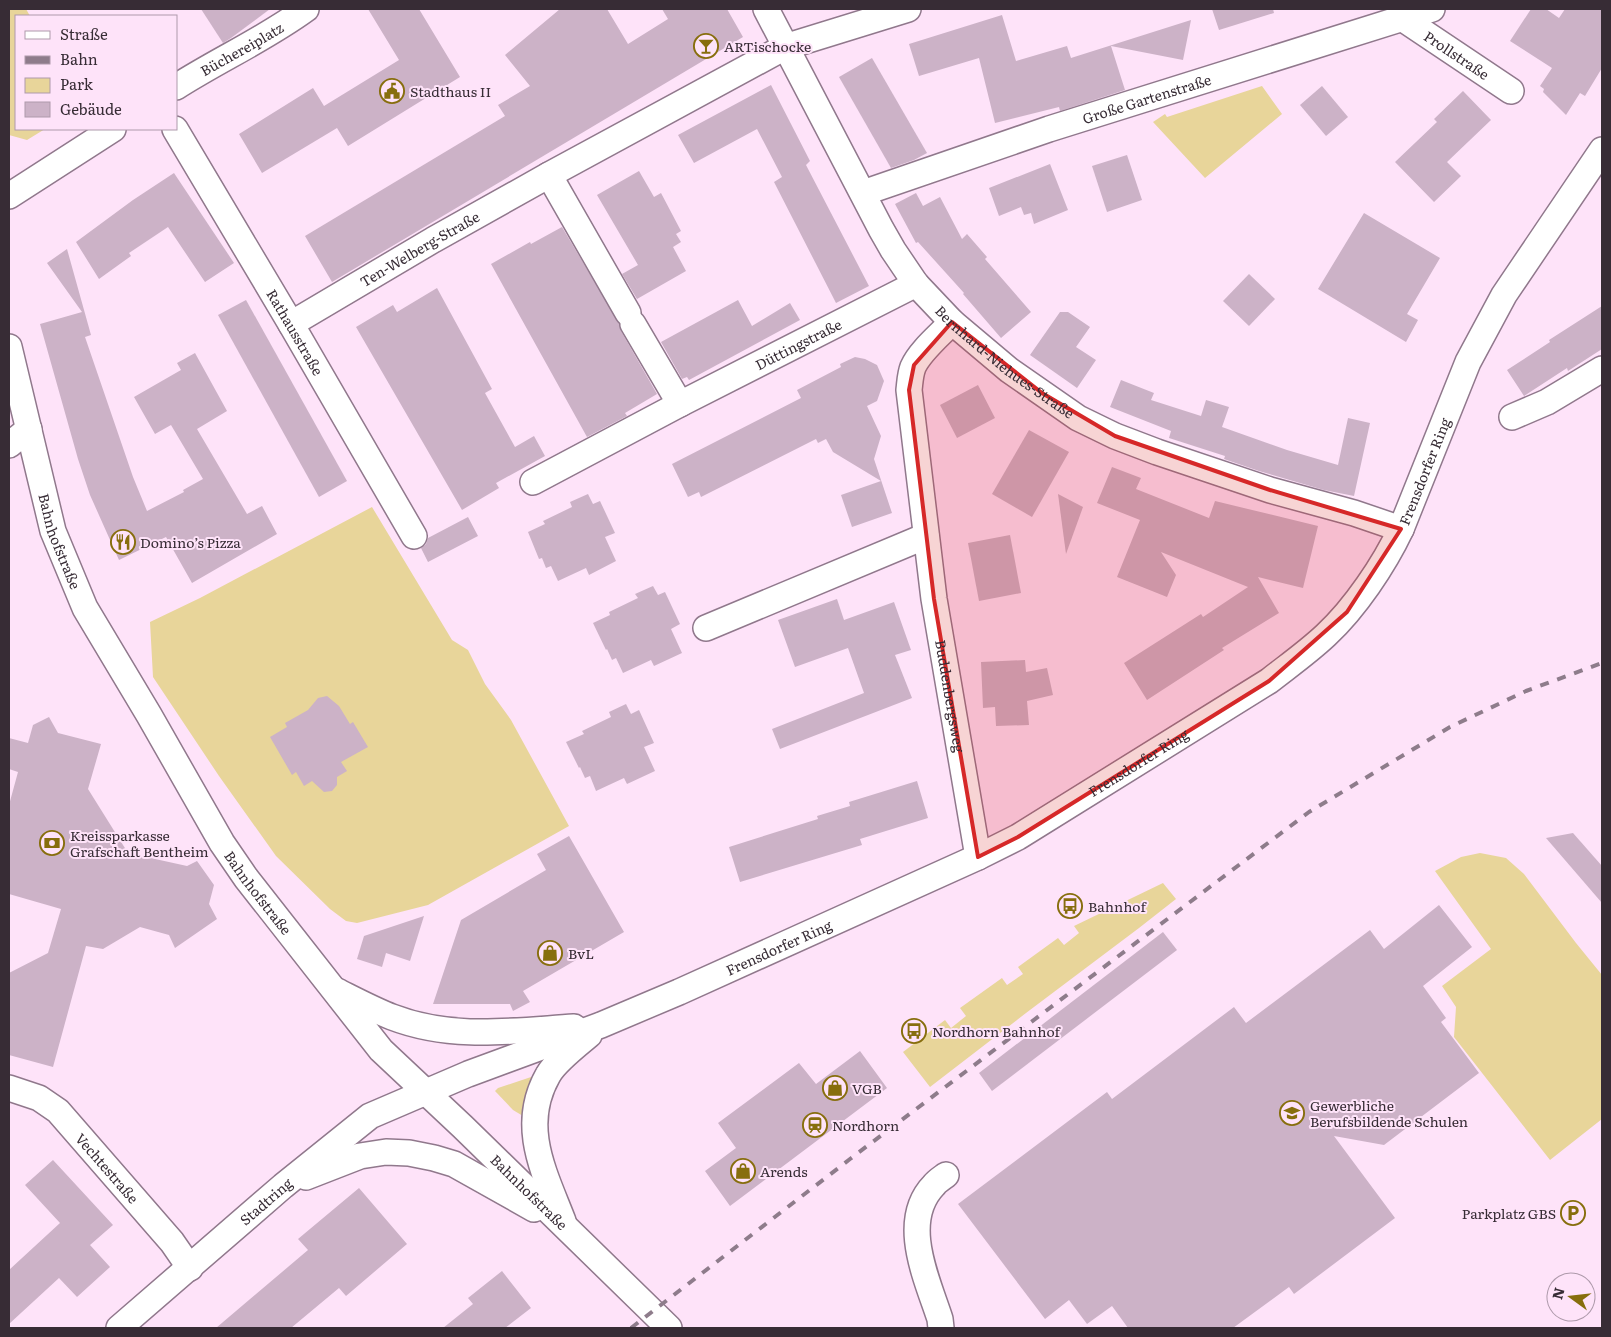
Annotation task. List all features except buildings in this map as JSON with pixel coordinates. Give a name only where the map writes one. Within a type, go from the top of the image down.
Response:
[{"type":"street","name":"Büchereiplatz","points":[[178,86],[240,51],[306,9]]},
{"type":"street","name":"Bernhard-Niehues-Straße","points":[[766,9],[893,250],[916,284],[952,322],[1009,370],[1078,418],[1115,436],[1270,490],[1354,513],[1401,529]]},
{"type":"street","name":"Ten-Welberg-Straße","points":[[291,324],[433,240],[785,47],[908,9]]},
{"type":"street","name":"Große Gartenstraße","points":[[863,192],[1049,129],[1359,19],[1402,18],[1432,9]]},
{"type":"street","name":"Prollstraße","points":[[1402,18],[1511,91]]},
{"type":"street","points":[[9,196],[110,130]]},
{"type":"street","name":"Rathausstraße","points":[[176,130],[414,536]]},
{"type":"street","name":"Frensdorfer Ring","points":[[425,1092],[601,1025],[688,988],[978,857],[1018,837],[1269,681],[1326,635],[1347,612],[1381,564],[1401,529],[1468,362],[1477,345],[1504,295],[1602,150]]},
{"type":"street","points":[[549,175],[680,404]]},
{"type":"street","name":"Düttingstraße","points":[[533,482],[680,404],[916,284]]},
{"type":"street","name":"Buddenbergsweg","points":[[952,322],[914,365],[910,376],[909,390],[934,599],[978,857]]},
{"type":"street","name":"Bahnhofstraße","points":[[9,348],[53,531],[85,608],[222,843],[246,878],[381,1050],[661,1320]]},
{"type":"street","points":[[1512,416],[1547,402],[1602,369]]},
{"type":"street","points":[[9,445],[29,429]]},
{"type":"street","points":[[706,628],[926,536]]},
{"type":"street","points":[[332,989],[392,1017],[421,1026],[450,1031],[476,1033],[601,1025]]},
{"type":"street","points":[[566,1228],[537,1148],[534,1123],[539,1098],[548,1074],[569,1052],[601,1025]]},
{"type":"street","name":"Vechtestraße","points":[[9,1088],[39,1098],[58,1111],[172,1242],[190,1268]]},
{"type":"street","name":"Stadtring","points":[[119,1328],[283,1186],[370,1116],[425,1092]]},
{"type":"street","points":[[283,1186],[360,1156],[386,1152],[409,1153],[454,1164],[566,1228]]},
{"type":"street","points":[[941,1328],[940,1319],[919,1256],[917,1228],[920,1206],[934,1185],[946,1175]]},
{"type":"highlighted area","points":[[952,322],[1042,393],[1115,436],[1270,490],[1401,529],[1347,612],[1269,681],[1018,837],[978,857],[934,599],[909,390],[914,365]]},
{"type":"green space","points":[[9,9],[26,9],[29,15],[15,15],[15,130],[43,130],[27,140],[9,135]]},
{"type":"green space","points":[[1262,86],[1282,114],[1205,178],[1153,122],[1165,114],[1167,117]]},
{"type":"green space","points":[[372,507],[452,640],[468,650],[485,684],[511,720],[569,826],[428,905],[357,923],[346,921],[330,909],[276,856],[219,776],[153,677],[150,622],[200,598]]},
{"type":"green space","points":[[1480,853],[1506,858],[1524,874],[1602,975],[1602,1119],[1550,1160],[1454,1037],[1456,1007],[1442,986],[1491,949],[1435,871],[1461,857]]},
{"type":"green space","points":[[1163,883],[1176,899],[930,1087],[903,1052],[945,1020],[951,1028],[966,1016],[960,1008],[1002,978],[1007,985],[1023,974],[1018,967],[1058,938],[1064,945],[1079,933],[1074,926]]},
{"type":"green space","points":[[537,1075],[523,1116],[513,1110],[495,1091],[498,1088]]},
{"type":"railway","points":[[631,1328],[850,1159],[1309,812],[1450,727],[1526,691],[1602,663]]},
{"type":"place","name":"ARTischocke","points":[[706,46]]},
{"type":"place","name":"Stadthaus II","points":[[392,91]]},
{"type":"place","name":"Domino’s Pizza","points":[[123,542]]},
{"type":"place","name":"Kreissparkasse Grafschaft Bentheim","points":[[52,843]]},
{"type":"place","name":"Bahnhof","points":[[1070,906]]},
{"type":"place","name":"BvL","points":[[550,953]]},
{"type":"place","name":"Nordhorn Bahnhof","points":[[914,1031]]},
{"type":"place","name":"VGB","points":[[835,1088]]},
{"type":"place","name":"Gewerbliche Berufsbildende Schulen","points":[[1292,1113]]},
{"type":"place","name":"Nordhorn","points":[[815,1125]]},
{"type":"place","name":"Arends","points":[[743,1171]]},
{"type":"place","name":"Parkplatz GBS","points":[[1573,1213]]}]
